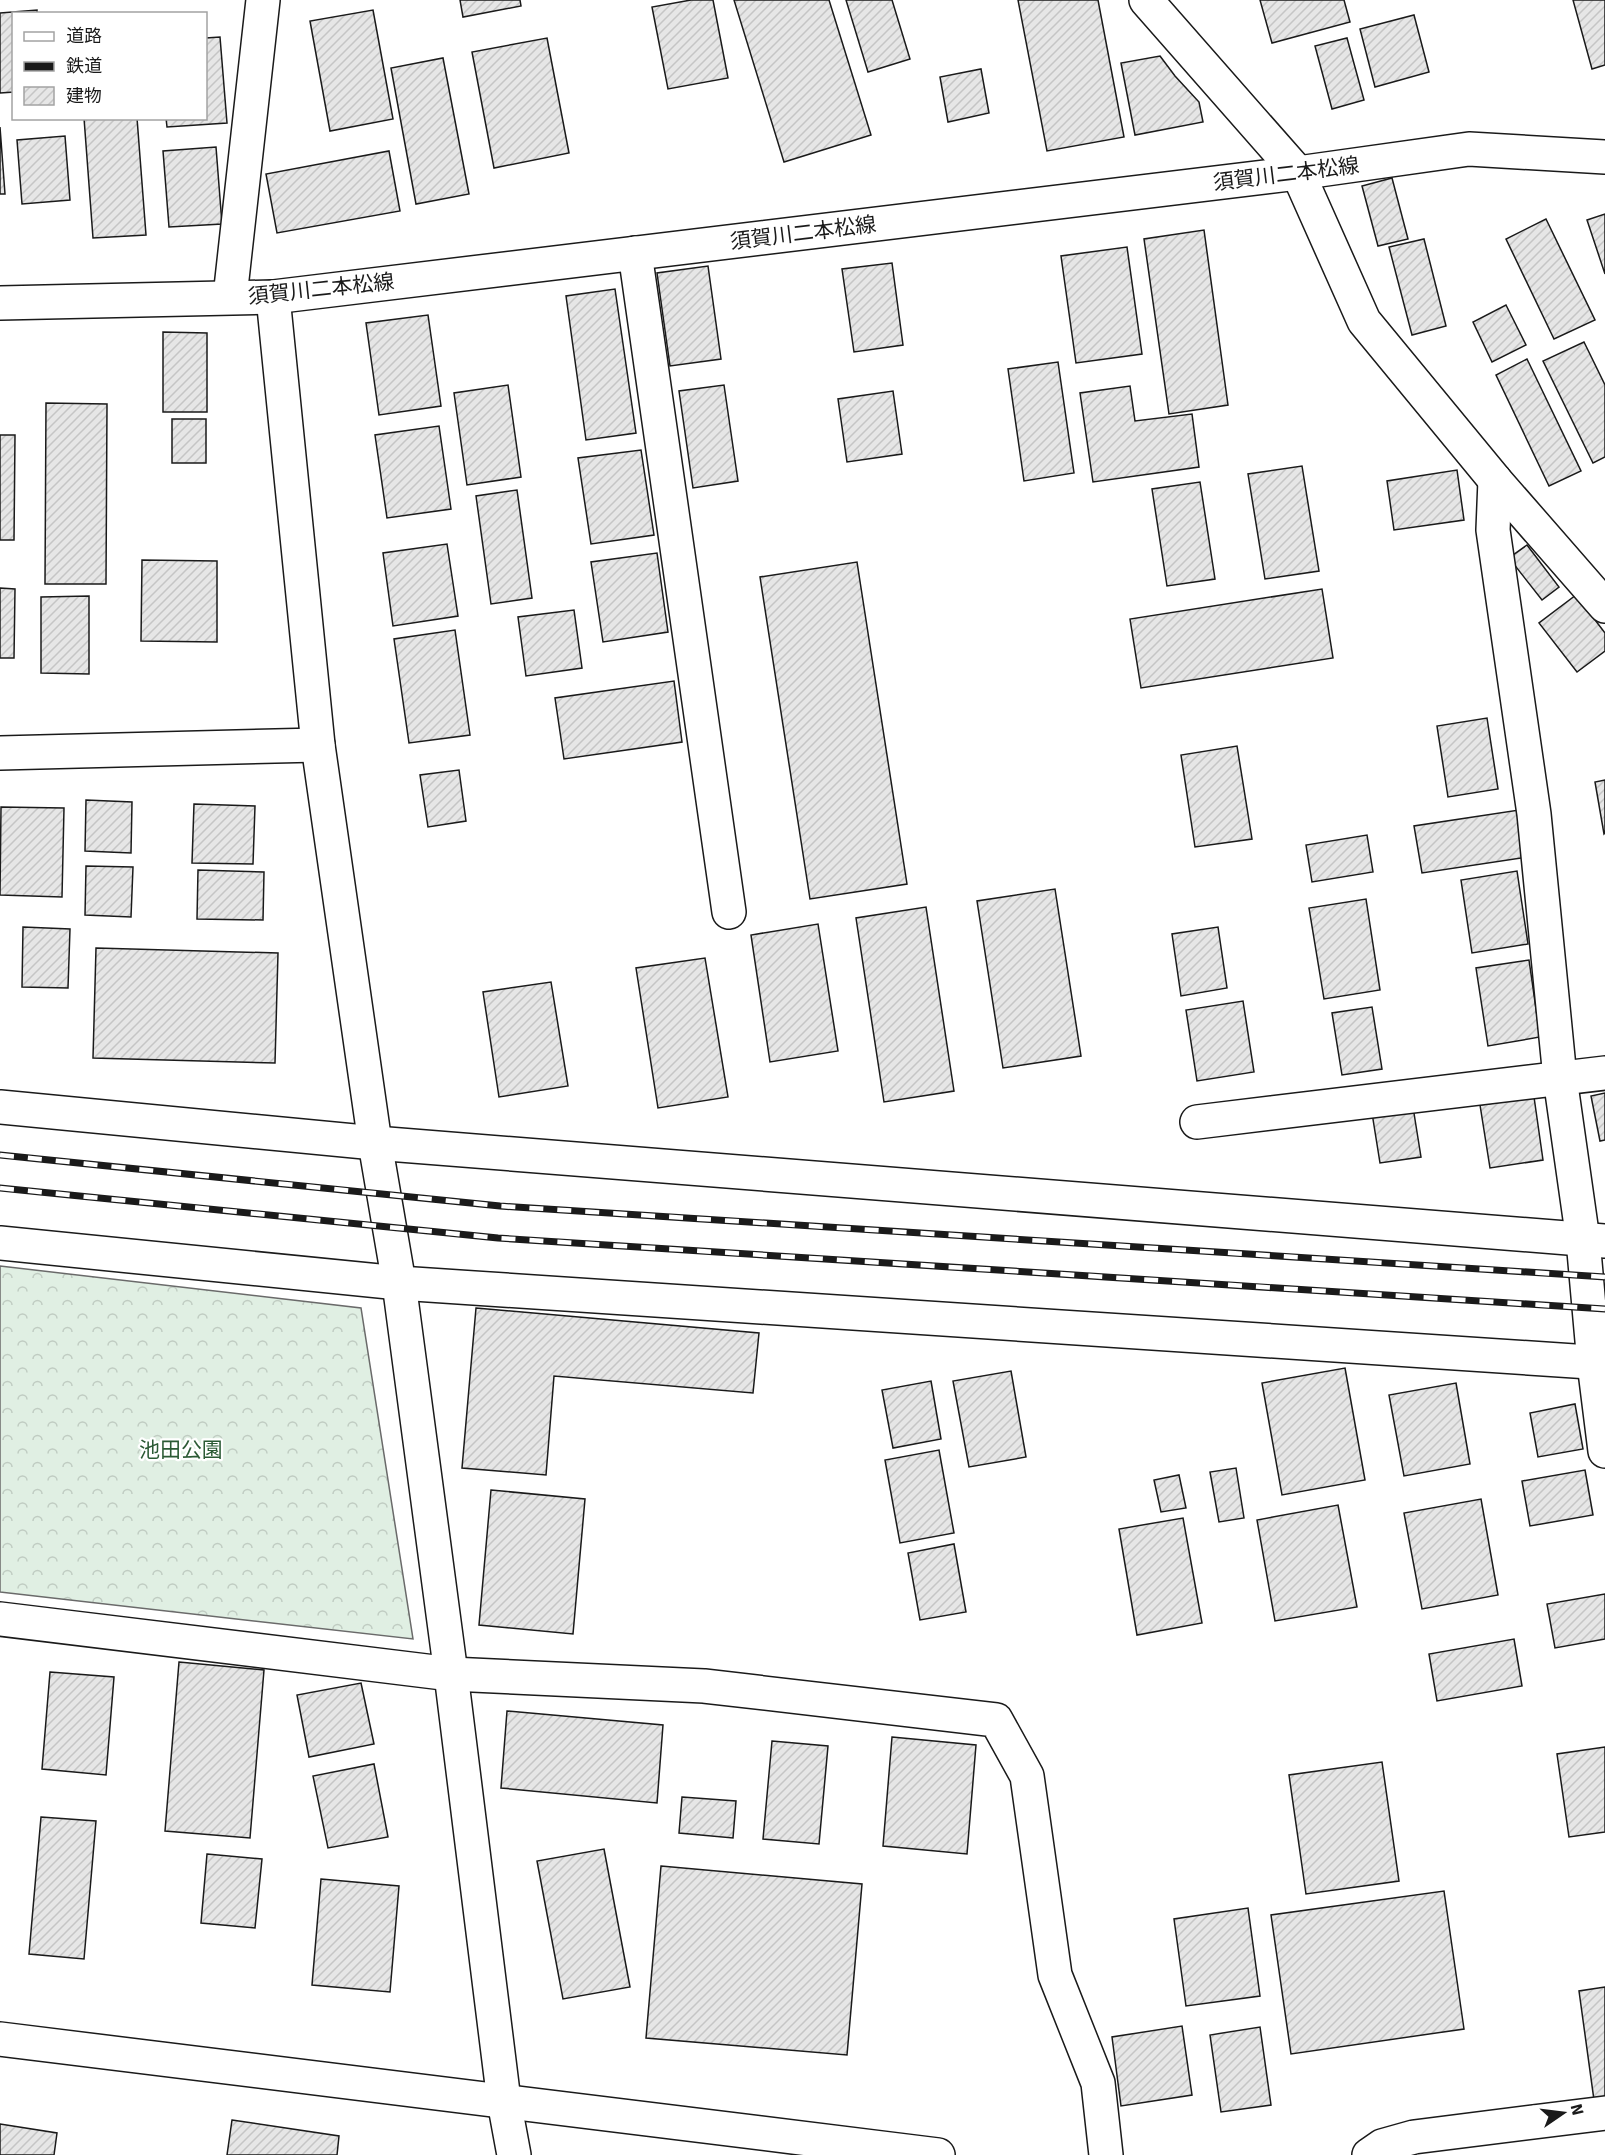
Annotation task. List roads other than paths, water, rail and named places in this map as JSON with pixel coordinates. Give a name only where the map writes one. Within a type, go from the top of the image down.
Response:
[{"type":"street","points":[[230,297],[263,0]]},
{"type":"street","points":[[1146,0],[1298,173],[1364,321],[1495,480],[1605,606]]},
{"type":"street","name":"須賀川二本松線","points":[[0,303],[273,297],[1298,173],[1469,149],[1605,157]]},
{"type":"street","points":[[635,253],[729,912]]},
{"type":"street","points":[[273,297],[318,745],[375,1143],[399,1283],[451,1674],[504,2102],[514,2155]]},
{"type":"street","points":[[1495,480],[1493,530],[1533,814],[1560,1078],[1594,1240],[1605,1451]]},
{"type":"street","points":[[0,753],[318,745]]},
{"type":"street","points":[[1197,1122],[1605,1073]]},
{"type":"street","points":[[0,1107],[375,1143],[1594,1240]]},
{"type":"street","points":[[0,1243],[399,1283],[1599,1363]]},
{"type":"street","points":[[0,1618],[451,1674],[704,1686],[996,1720],[1027,1776],[1055,1975],[1098,2083],[1106,2155]]},
{"type":"street","points":[[0,2039],[938,2155]]},
{"type":"street","points":[[1369,2155],[1382,2146],[1414,2137],[1605,2113]]},
{"type":"railway","points":[[0,1155],[500,1206],[1605,1277]]},
{"type":"railway","points":[[0,1188],[498,1238],[1605,1309]]},
{"type":"park label","name":"池田公園","points":[[181,1450]]}]
